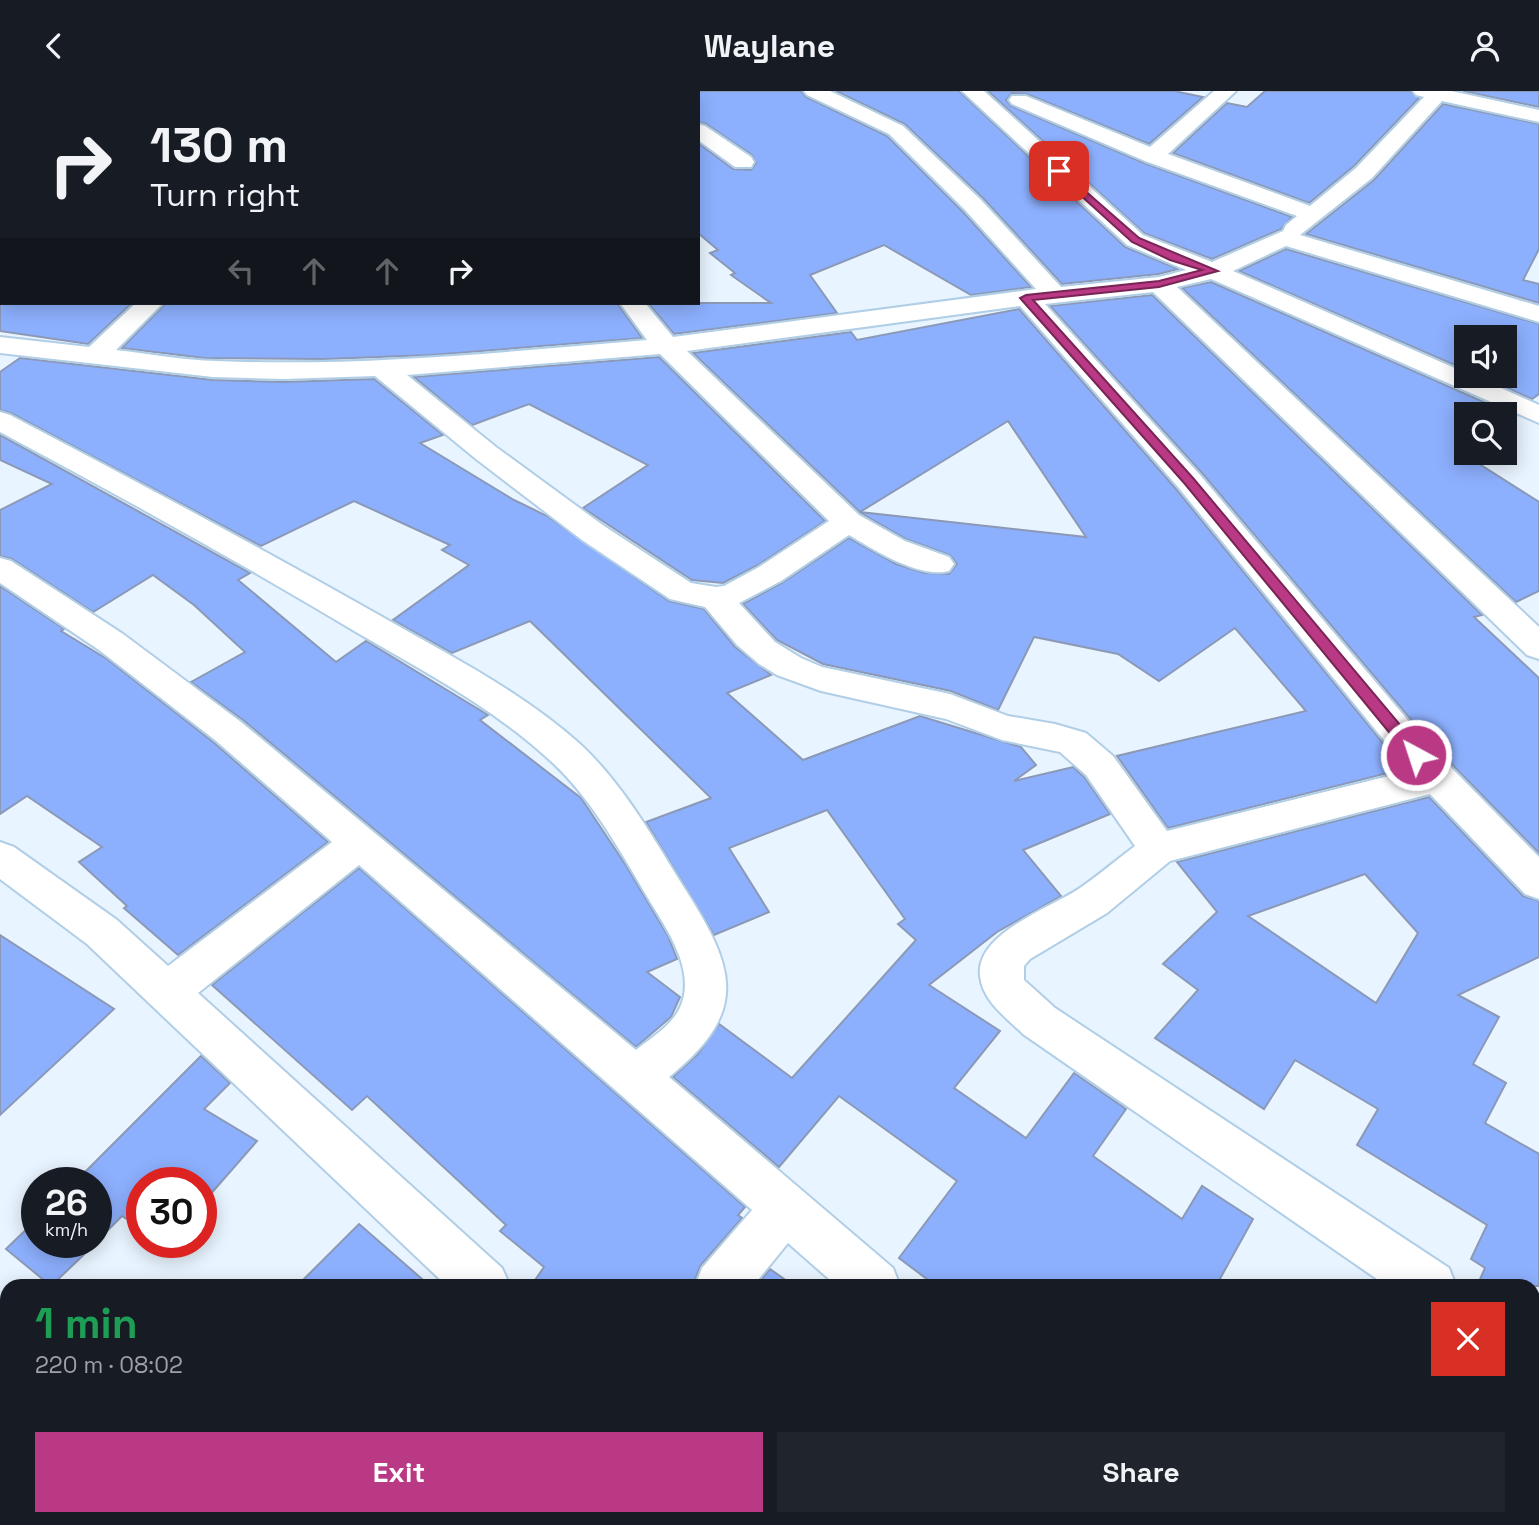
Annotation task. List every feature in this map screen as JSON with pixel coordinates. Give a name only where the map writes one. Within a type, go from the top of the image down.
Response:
[{"type":"street","points":[[814,91],[895,130],[974,205],[1040,296],[1189,481],[1437,778],[1539,883]]},
{"type":"street","points":[[972,91],[1135,240],[1174,258],[1213,271],[1539,415]]},
{"type":"street","points":[[1153,156],[1226,91]]},
{"type":"street","points":[[0,345],[225,369],[284,371],[434,366],[666,346],[1040,296],[1159,284],[1213,271],[1284,238],[1373,166],[1430,93],[1539,116]]},
{"type":"street","points":[[996,113],[1025,96],[1153,156],[1314,215]]},
{"type":"street","points":[[700,131],[743,162]]},
{"type":"street","points":[[1284,238],[1538,312]]},
{"type":"street","points":[[1159,284],[1539,647]]},
{"type":"street","points":[[95,356],[148,305]]},
{"type":"street","points":[[634,305],[666,346],[848,522],[894,548],[938,564]]},
{"type":"street","points":[[382,368],[486,453],[593,533],[682,592],[716,598],[734,594],[770,574],[848,522]]},
{"type":"street","points":[[0,421],[293,581],[457,676],[542,733],[587,774],[637,845],[681,917],[698,950],[706,986],[705,1003],[694,1027],[636,1077]]},
{"type":"street","points":[[0,568],[111,642],[228,731],[636,1077],[867,1279]]},
{"type":"street","points":[[716,598],[769,655],[786,665],[824,678],[966,711],[1008,729],[1051,735],[1077,744],[1085,749],[1100,767],[1158,849]]},
{"type":"street","points":[[1421,1279],[1061,1036],[1016,1002],[1005,989],[1001,973],[1004,959],[1016,947],[1093,901],[1158,849],[1437,778]]},
{"type":"street","points":[[167,992],[359,843]]},
{"type":"street","points":[[0,857],[102,932],[476,1279]]},
{"type":"street","points":[[726,1279],[785,1209]]},
{"type":"building","points":[[700,91],[801,91],[806,97],[887,136],[963,212],[1031,287],[971,295],[884,245],[810,275],[837,313],[674,334],[650,305],[771,303],[731,275],[735,273],[710,253],[718,250],[700,235],[700,144],[733,169],[751,170],[756,163],[752,155],[700,122]]},
{"type":"building","points":[[836,91],[959,91],[1125,247],[1178,269],[1159,274],[1062,284],[983,198],[905,124]]},
{"type":"building","points":[[988,91],[1174,91],[1203,97],[1149,144],[1027,94],[1012,93],[1006,100],[1011,106],[1144,163],[1292,217],[1281,229],[1212,259],[1144,233]]},
{"type":"building","points":[[1265,91],[1410,91],[1419,98],[1354,166],[1309,203],[1173,153],[1227,103],[1247,107]]},
{"type":"building","points":[[1463,91],[1539,91],[1539,107]]},
{"type":"building","points":[[1443,104],[1539,124],[1539,249],[1523,280],[1539,284],[1539,303],[1306,234],[1374,180]]},
{"type":"building","points":[[1286,249],[1539,324],[1539,394],[1532,399],[1508,388],[1517,388],[1517,325],[1454,325],[1454,365],[1239,271]]},
{"type":"building","points":[[1211,282],[1484,402],[1454,402],[1454,465],[1481,465],[1539,502],[1539,591],[1516,602],[1182,288]]},
{"type":"building","points":[[1152,295],[1482,615],[1474,617],[1539,678],[1539,853],[1431,743],[1202,473],[1050,306]]},
{"type":"building","points":[[0,305],[130,305],[88,344],[0,331]]},
{"type":"building","points":[[164,305],[618,305],[642,338],[432,355],[325,359],[204,358],[122,348]]},
{"type":"building","points":[[1019,309],[1176,489],[1404,769],[1168,828],[1117,756],[1306,711],[1235,628],[1159,681],[1118,654],[1034,637],[998,710],[951,691],[823,664],[777,640],[743,604],[782,583],[849,538],[896,564],[924,573],[949,574],[957,564],[950,555],[906,539],[861,513],[693,353],[851,332],[857,340]],"holes":[[[1008,421],[1086,537],[860,512]]]},
{"type":"building","points":[[659,357],[825,521],[758,565],[723,583],[692,580],[583,508],[648,465],[529,404],[472,425],[414,377]]},
{"type":"building","points":[[20,358],[213,380],[283,382],[374,379],[443,435],[420,443],[514,500],[547,516],[669,601],[704,609],[735,647],[771,675],[727,693],[803,760],[920,716],[1021,747],[1036,765],[1014,781],[1073,767],[1084,777],[1110,814],[1023,850],[1061,896],[997,932],[929,985],[1000,1031],[954,1088],[1026,1138],[1074,1073],[1126,1109],[1093,1156],[1182,1219],[1202,1186],[1253,1219],[1220,1279],[927,1279],[899,1258],[957,1181],[839,1096],[779,1167],[673,1077],[698,1054],[719,1024],[792,1078],[916,940],[898,924],[905,919],[827,810],[729,848],[769,912],[714,935],[646,822],[711,798],[530,621],[452,653],[393,620],[469,565],[442,550],[450,545],[354,501],[261,546],[11,413],[0,410],[0,372]]},
{"type":"building","points":[[0,435],[250,573],[238,580],[336,662],[366,641],[488,715],[480,720],[581,798],[625,864],[668,936],[677,959],[647,972],[680,997],[671,1017],[636,1047],[243,720],[191,682],[245,652],[194,605],[153,575],[93,612],[12,559],[0,556],[0,510],[52,484],[0,460]]},
{"type":"building","points":[[0,586],[64,629],[61,631],[107,659],[213,742],[328,842],[178,955],[124,908],[127,906],[79,862],[102,847],[27,796],[0,814]]},
{"type":"building","points":[[1429,797],[1523,896],[1539,901],[1539,957],[1458,995],[1499,1017],[1473,1064],[1506,1083],[1485,1123],[1539,1154],[1539,1279],[1480,1279],[1485,1268],[1471,1259],[1487,1225],[1357,1145],[1378,1109],[1295,1060],[1264,1109],[1155,1038],[1198,990],[1163,964],[1217,912],[1177,862]],"holes":[[[1365,874],[1418,933],[1376,1003],[1248,916]]]},
{"type":"building","points":[[359,868],[745,1207],[738,1215],[742,1218],[700,1266],[695,1279],[536,1279],[544,1267],[500,1231],[506,1225],[367,1096],[352,1110],[212,985]]},
{"type":"building","points":[[0,935],[114,1009],[0,1115]]},
{"type":"building","points":[[201,1056],[230,1083],[204,1109],[257,1141],[217,1187],[217,1167],[126,1167],[126,1219],[122,1216],[112,1226],[112,1167],[90,1167]]},
{"type":"building","points":[[359,1224],[422,1279],[304,1279]]},
{"type":"building","points":[[21,1234],[21,1258],[80,1258],[58,1279],[42,1279],[6,1249]]},
{"type":"building","points":[[770,1269],[784,1279],[762,1279]]},
{"type":"route","points":[[1059,171],[1112,222],[1135,240],[1174,258],[1213,271],[1159,284],[1026,298],[1189,481],[1416,755]]}]
